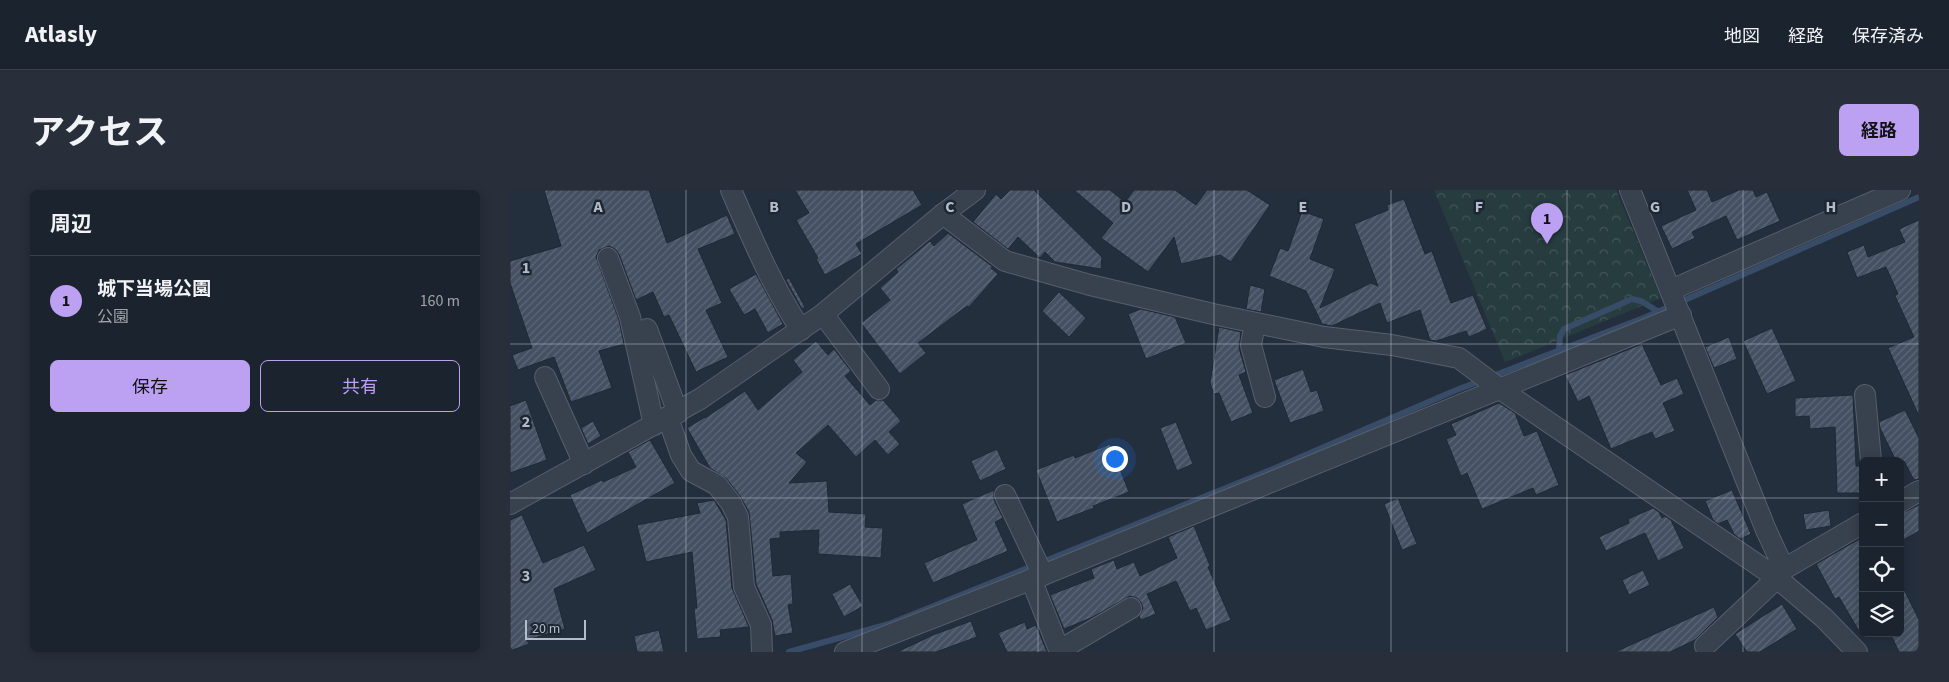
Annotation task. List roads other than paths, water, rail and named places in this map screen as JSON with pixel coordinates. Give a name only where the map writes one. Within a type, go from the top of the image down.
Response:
[{"type":"street","points":[[732,190],[757,252],[786,308],[800,330]]},
{"type":"street","points":[[510,504],[667,418],[800,330],[823,314],[943,214],[975,190]]},
{"type":"street","points":[[1630,190],[1766,530],[1780,574]]},
{"type":"street","points":[[845,652],[1036,568],[1491,382],[1676,303],[1900,190]]},
{"type":"street","points":[[943,214],[1005,261],[1090,285],[1324,337],[1392,345],[1459,358],[1491,382],[1780,574],[1857,652]]},
{"type":"street","points":[[608,258],[681,455],[691,471],[717,485],[732,503],[738,517],[744,587],[761,625],[762,652]]},
{"type":"street","points":[[823,314],[879,389]]},
{"type":"street","points":[[1255,323],[1252,345],[1265,396]]},
{"type":"street","points":[[647,329],[667,418]]},
{"type":"street","points":[[545,377],[584,464]]},
{"type":"street","points":[[1865,395],[1871,457]]},
{"type":"street","points":[[1904,500],[1919,491]]},
{"type":"street","points":[[1006,495],[1036,568],[1060,651],[1131,608]]},
{"type":"street","points":[[1705,646],[1780,574],[1859,525]]},
{"type":"waterway","points":[[789,652],[889,624],[1273,469],[1454,391],[1646,317],[1919,197]]},
{"type":"waterway","points":[[1559,350],[1560,336],[1564,329],[1632,299],[1641,301],[1659,312]]},
{"type":"place","name":"城下当場公園","points":[[1547,244]]}]
